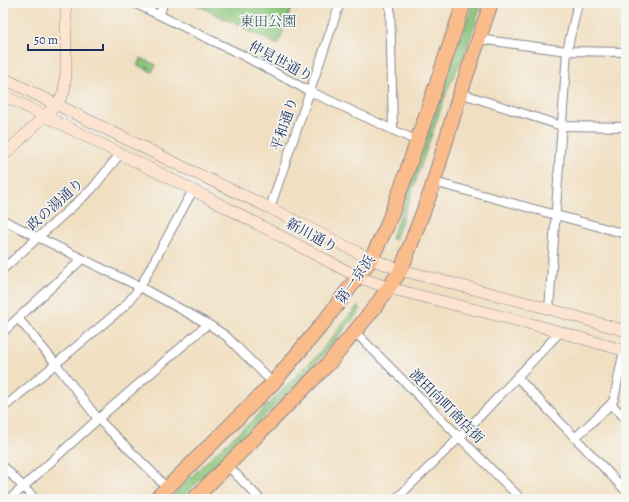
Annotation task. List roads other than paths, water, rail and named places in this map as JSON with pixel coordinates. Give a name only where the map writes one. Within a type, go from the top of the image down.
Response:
[{"type":"highway","name":"第一京浜","points":[[156,499],[273,383],[324,322],[371,258],[386,228],[464,3]]},
{"type":"highway","points":[[194,499],[329,362],[355,332],[401,270],[434,182],[460,93],[491,3]]},
{"type":"main road","points":[[3,156],[57,104],[64,92],[66,73],[66,3]]},
{"type":"main road","name":"新川通り","points":[[3,78],[371,258],[401,270],[626,331]]},
{"type":"main road","name":"新川通り","points":[[3,95],[44,117],[193,190],[358,277],[389,288],[560,332],[625,351]]},
{"type":"main road","points":[[549,310],[560,332]]},
{"type":"street","name":"仲見世通り","points":[[134,3],[242,55],[309,91],[417,141]]},
{"type":"street","points":[[160,15],[164,3]]},
{"type":"street","name":"平和通り","points":[[270,208],[340,3]]},
{"type":"street","points":[[390,3],[393,130]]},
{"type":"street","points":[[549,310],[567,51],[578,3]]},
{"type":"street","points":[[478,39],[567,51],[626,52]]},
{"type":"street","points":[[460,93],[562,126],[626,127]]},
{"type":"street","name":"政の湯通り","points":[[3,269],[92,189],[120,154]]},
{"type":"street","points":[[434,182],[626,234]]},
{"type":"street","points":[[3,408],[126,305],[140,287],[193,190]]},
{"type":"street","points":[[3,220],[140,287],[208,324],[226,336],[273,383]]},
{"type":"street","points":[[3,332],[82,259]]},
{"type":"street","points":[[18,318],[56,364],[98,419],[155,475],[167,489]]},
{"type":"street","points":[[10,499],[98,419],[208,324]]},
{"type":"street","name":"渡田向町商店街","points":[[355,332],[460,437],[517,498]]},
{"type":"street","points":[[396,499],[460,437],[560,332]]},
{"type":"street","points":[[575,438],[611,404],[614,399],[625,351]]},
{"type":"street","points":[[517,377],[626,491]]},
{"type":"street","points":[[611,404],[626,419]]},
{"type":"street","points":[[227,465],[260,499]]},
{"type":"street","points":[[3,466],[35,499]]},
{"type":"park label","name":"東田公園","points":[[268,21]]}]
